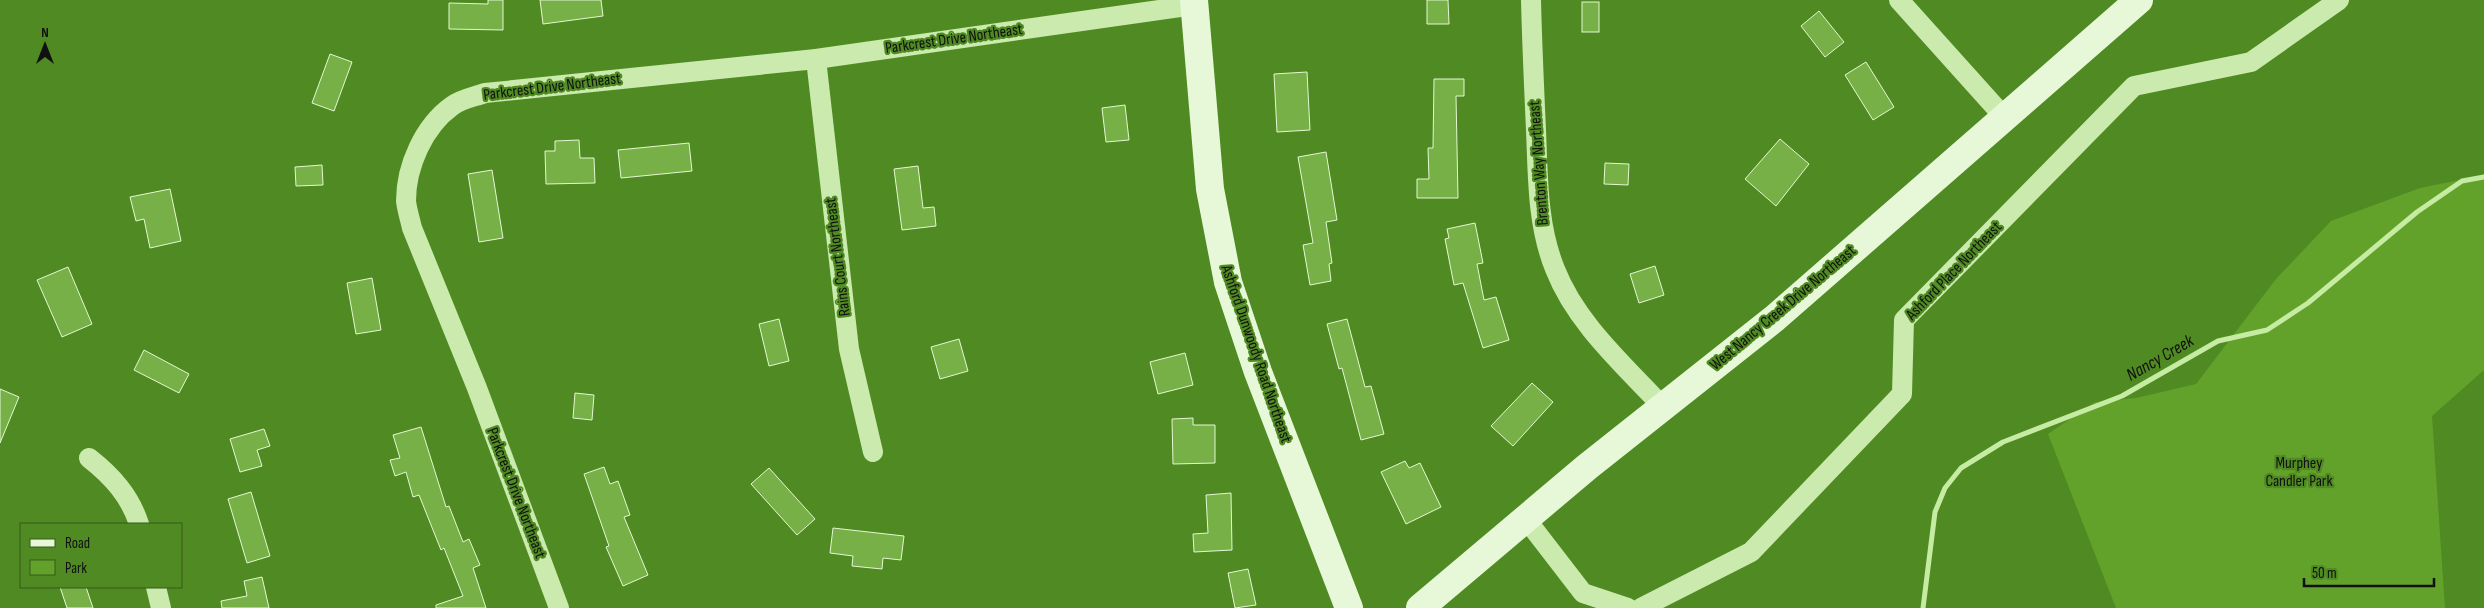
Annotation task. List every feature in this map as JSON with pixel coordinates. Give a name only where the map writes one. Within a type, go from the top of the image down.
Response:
[{"type":"street","name":"Brenton Way Northeast","points":[[1531,0],[1538,182],[1543,229],[1555,269],[1574,304],[1602,342],[1662,406]]},
{"type":"street","points":[[1899,0],[2005,118]]},
{"type":"street","name":"West Nancy Creek Drive Northeast","points":[[1420,608],[1662,406],[1775,318],[2139,0]]},
{"type":"street","name":"Ashford Place Northeast","points":[[1640,608],[1751,552],[1902,394],[1904,320],[2134,86],[2251,62],[2339,0]]},
{"type":"street","name":"Parkcrest Drive Northeast","points":[[559,608],[477,388],[412,228],[406,201],[411,171],[420,144],[435,120],[454,104],[485,93],[816,59],[1194,3]]},
{"type":"street","name":"Ashford Dunwoody Road Northeast","points":[[1194,3],[1210,190],[1228,282],[1258,372],[1349,608]]},
{"type":"street","name":"Rains Court Northeast","points":[[816,59],[849,349],[873,452]]},
{"type":"street","points":[[89,458],[106,471],[123,490],[139,523]]},
{"type":"street","points":[[1526,519],[1583,593],[1628,608]]},
{"type":"street","points":[[156,588],[161,608]]},
{"type":"green space","name":"Murphey Candler Park","points":[[2484,175],[2484,370],[2432,416],[2445,608],[2116,608],[2048,434],[2095,402],[2136,398],[2196,384],[2276,279],[2331,221],[2420,188]]},
{"type":"building","points":[[488,0],[503,0],[503,30],[449,29],[449,3],[488,4]]},
{"type":"building","points":[[540,0],[601,0],[603,16],[543,24]]},
{"type":"building","points":[[1427,0],[1448,0],[1449,24],[1427,24]]},
{"type":"building","points":[[1582,2],[1599,2],[1599,32],[1582,32]]},
{"type":"building","points":[[1819,11],[1844,42],[1825,57],[1801,26]]},
{"type":"building","points":[[330,54],[352,62],[334,111],[312,103]]},
{"type":"building","points":[[1866,62],[1894,107],[1873,120],[1845,75]]},
{"type":"building","points":[[1307,72],[1310,130],[1277,132],[1274,74]]},
{"type":"building","points":[[1434,79],[1464,79],[1464,96],[1456,96],[1458,198],[1417,198],[1417,179],[1429,179],[1428,148],[1433,148]]},
{"type":"building","points":[[1125,105],[1129,140],[1106,142],[1102,108]]},
{"type":"building","points":[[1780,139],[1809,164],[1776,206],[1745,179]]},
{"type":"building","points":[[579,140],[580,158],[594,158],[595,183],[546,184],[545,151],[555,151],[555,141]]},
{"type":"building","points":[[689,143],[692,171],[621,178],[618,150]]},
{"type":"building","points":[[1326,152],[1337,220],[1326,222],[1332,263],[1329,264],[1331,281],[1310,285],[1303,245],[1313,243],[1298,157]]},
{"type":"building","points":[[1605,163],[1629,164],[1628,185],[1604,184]]},
{"type":"building","points":[[322,165],[323,185],[296,186],[295,167]]},
{"type":"building","points":[[918,166],[923,208],[934,207],[936,226],[902,230],[894,169]]},
{"type":"building","points":[[492,170],[503,238],[479,242],[468,174]]},
{"type":"building","points":[[170,189],[181,241],[150,248],[144,219],[136,221],[130,197]]},
{"type":"building","points":[[1475,223],[1483,263],[1477,264],[1484,300],[1496,297],[1509,340],[1483,348],[1463,283],[1454,285],[1445,239],[1449,238],[1447,229]]},
{"type":"building","points":[[1655,266],[1664,295],[1639,303],[1630,274]]},
{"type":"building","points":[[68,267],[92,324],[62,337],[37,280]]},
{"type":"building","points":[[372,278],[381,330],[356,334],[347,283]]},
{"type":"building","points":[[779,319],[789,361],[769,366],[759,324]]},
{"type":"building","points":[[1347,319],[1365,387],[1371,386],[1384,434],[1361,440],[1342,368],[1339,369],[1327,324]]},
{"type":"building","points":[[959,339],[968,371],[940,379],[931,347]]},
{"type":"building","points":[[144,350],[189,374],[179,393],[134,370]]},
{"type":"building","points":[[1185,353],[1193,385],[1158,394],[1150,362]]},
{"type":"building","points":[[1532,383],[1553,402],[1513,446],[1491,426]]},
{"type":"building","points":[[0,389],[19,397],[0,443]]},
{"type":"building","points":[[575,393],[594,395],[592,420],[573,418]]},
{"type":"building","points":[[1193,418],[1193,425],[1215,425],[1215,463],[1173,464],[1172,419]]},
{"type":"building","points":[[421,427],[446,507],[449,506],[463,542],[469,539],[480,565],[473,568],[486,608],[436,608],[436,605],[463,596],[444,548],[441,550],[419,495],[413,497],[406,472],[395,476],[390,460],[400,458],[393,435]]},
{"type":"building","points":[[264,429],[270,446],[257,450],[262,466],[240,472],[230,439]]},
{"type":"building","points":[[1405,461],[1409,468],[1420,463],[1441,507],[1406,524],[1381,472]]},
{"type":"building","points":[[604,467],[610,484],[618,481],[630,515],[624,517],[648,575],[623,586],[606,547],[609,546],[584,474]]},
{"type":"building","points":[[769,468],[815,519],[797,535],[751,484]]},
{"type":"building","points":[[251,492],[270,556],[247,563],[228,499]]},
{"type":"building","points":[[1231,493],[1232,550],[1194,552],[1193,534],[1208,533],[1206,495]]},
{"type":"building","points":[[833,528],[904,536],[901,560],[883,558],[882,569],[852,566],[853,556],[830,553]]},
{"type":"building","points":[[1248,569],[1256,605],[1235,608],[1228,573]]},
{"type":"building","points":[[262,577],[269,608],[222,608],[221,601],[247,596],[244,581]]},
{"type":"building","points":[[60,588],[86,588],[93,608],[67,608]]},
{"type":"waterway","name":"Nancy Creek","points":[[1923,608],[1935,512],[1945,488],[1961,468],[2003,442],[2122,396],[2218,341],[2267,330],[2308,303],[2417,212],[2462,181],[2484,177]]}]
